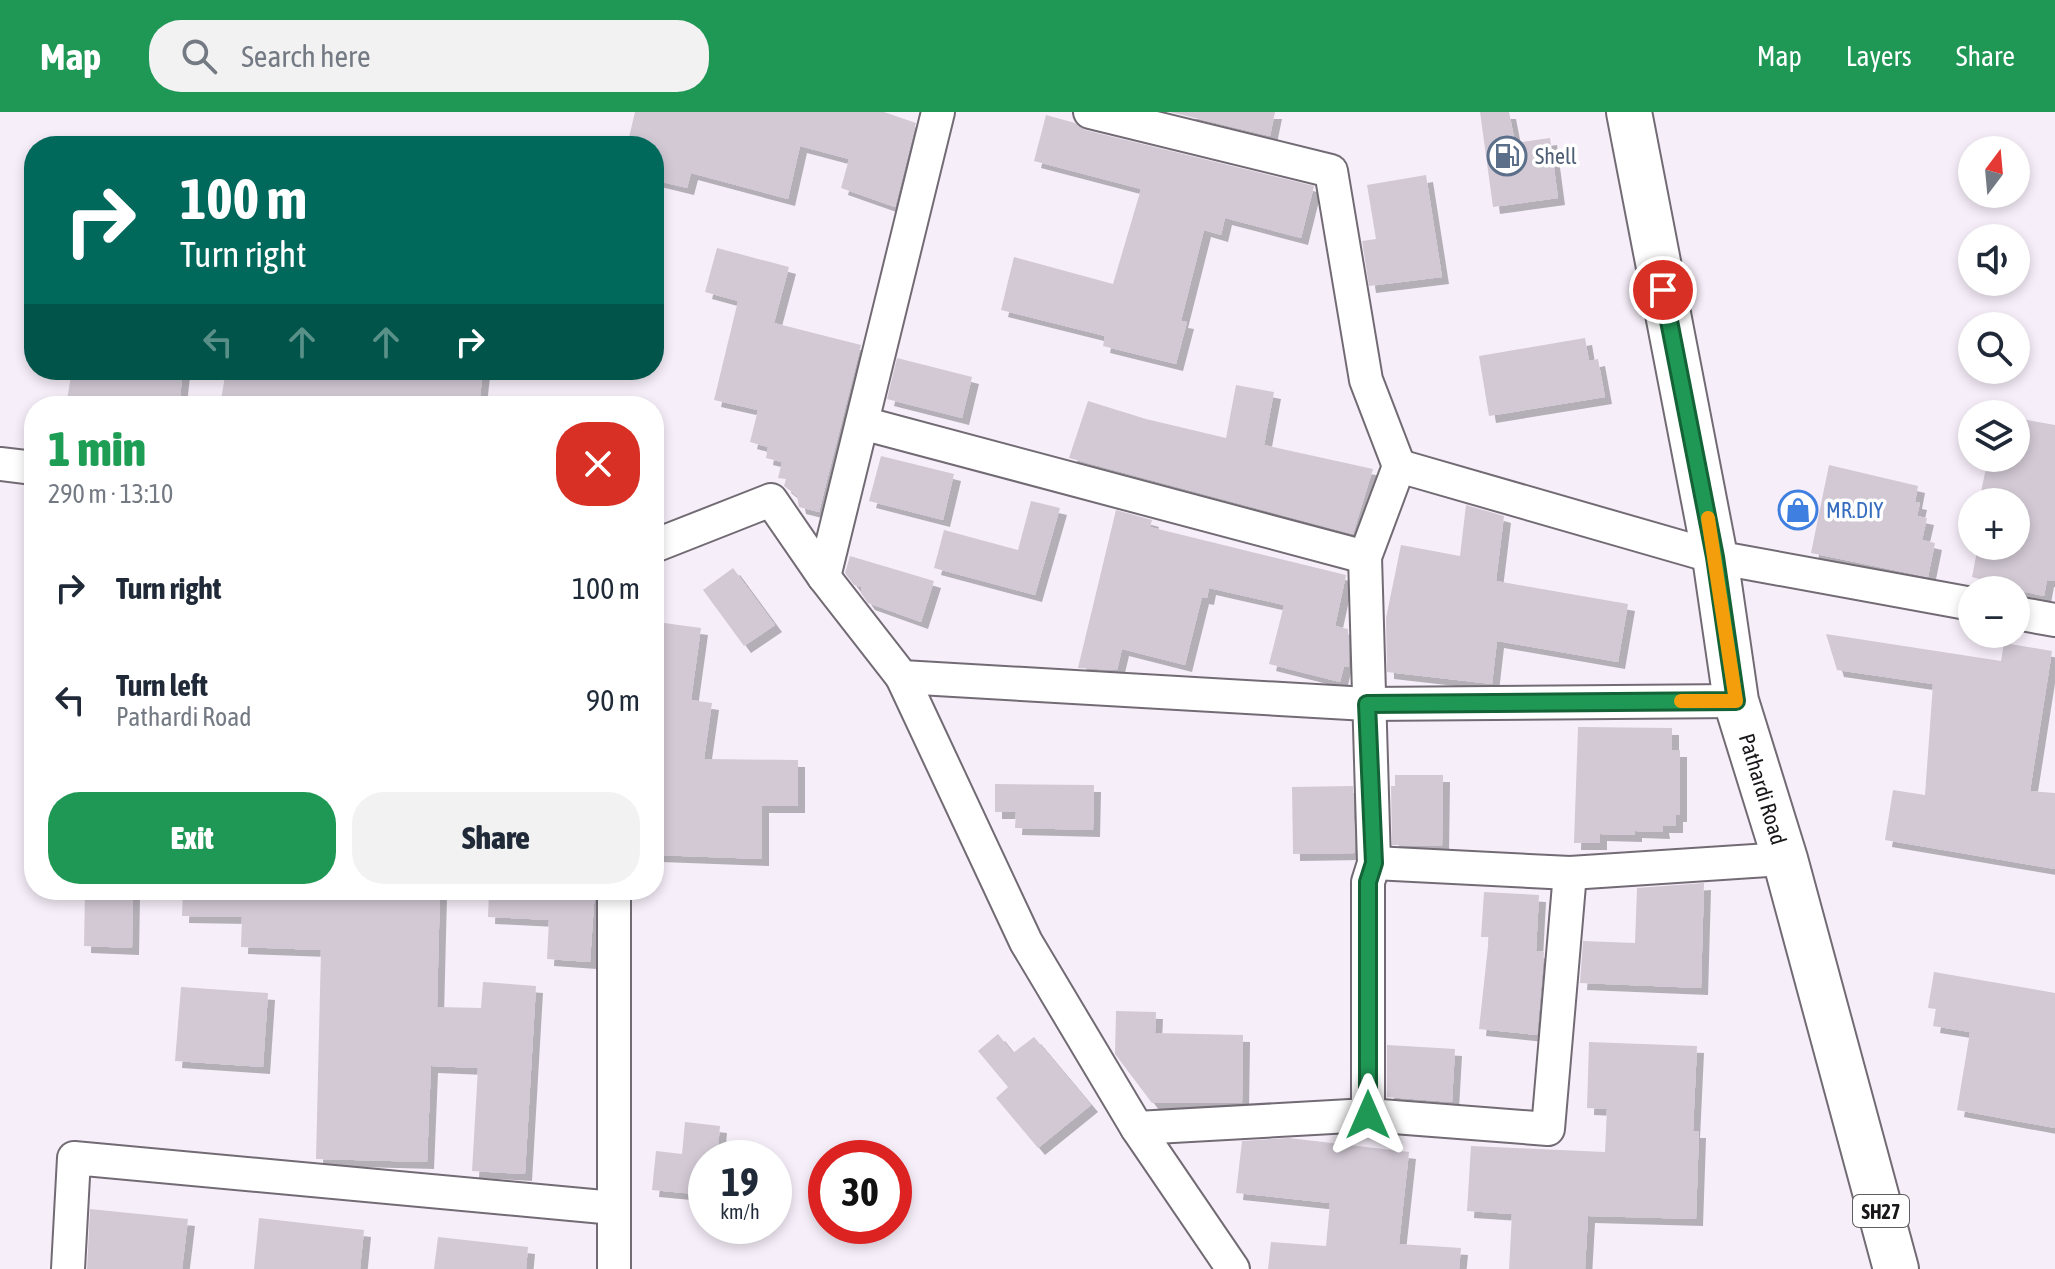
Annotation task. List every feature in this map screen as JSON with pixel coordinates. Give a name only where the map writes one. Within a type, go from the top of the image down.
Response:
[{"type":"main road","name":"Pathardi Road","points":[[1629,112],[1715,557],[1736,701],[1785,859],[1896,1269]]},
{"type":"street","points":[[824,577],[938,112]]},
{"type":"street","points":[[1090,112],[1331,171],[1366,380],[1399,466],[1365,557],[1374,863],[1368,882],[1368,1115]]},
{"type":"street","points":[[862,423],[1365,557]]},
{"type":"street","points":[[0,464],[24,467]]},
{"type":"street","points":[[1399,466],[1715,557],[1958,601]]},
{"type":"street","points":[[664,542],[771,500],[824,577],[902,677],[1026,942],[1137,1128],[1233,1269]]},
{"type":"street","points":[[2030,616],[2055,620]]},
{"type":"street","points":[[902,677],[1367,704],[1736,701]]},
{"type":"street","points":[[1374,863],[1570,873],[1785,859]]},
{"type":"street","points":[[1137,1128],[1368,1115],[1548,1129],[1570,873]]},
{"type":"street","points":[[614,900],[614,1269]]},
{"type":"street","points":[[68,1269],[74,1158],[614,1208]]},
{"type":"building","points":[[635,112],[884,112],[916,123],[895,207],[841,188],[849,159],[800,146],[788,199],[691,173],[687,188],[664,182],[664,136],[629,136]]},
{"type":"building","points":[[1170,112],[1275,112],[1270,136]]},
{"type":"building","points":[[1480,112],[1509,112],[1515,143],[1550,138],[1558,198],[1493,207]]},
{"type":"building","points":[[1046,115],[1075,123],[1085,130],[1314,186],[1301,238],[1225,218],[1221,235],[1204,230],[1181,321],[1187,322],[1176,364],[1103,346],[1105,336],[1001,310],[1014,257],[1113,284],[1141,189],[1034,161]]},
{"type":"building","points":[[1426,175],[1442,277],[1369,286],[1362,241],[1376,239],[1367,185]]},
{"type":"building","points":[[717,248],[789,267],[774,323],[861,345],[819,512],[799,507],[797,496],[784,486],[786,479],[778,478],[782,462],[766,458],[768,447],[750,442],[758,410],[714,400],[738,301],[705,292]]},
{"type":"building","points":[[1585,338],[1589,361],[1598,359],[1605,397],[1489,416],[1479,356]]},
{"type":"building","points":[[897,358],[972,377],[962,418],[887,399]]},
{"type":"building","points":[[70,380],[182,380],[180,396],[68,396]]},
{"type":"building","points":[[224,380],[482,380],[480,396],[222,396]]},
{"type":"building","points":[[1236,385],[1274,392],[1264,445],[1373,469],[1353,534],[1069,458],[1088,401],[1226,438]]},
{"type":"building","points":[[2030,421],[2055,425],[2055,581],[2047,580],[2044,596],[2030,593],[2030,576],[1972,576],[1975,560],[2030,560],[2030,488],[1982,488],[1985,472],[2030,472]]},
{"type":"building","points":[[881,456],[954,474],[943,520],[869,501]]},
{"type":"building","points":[[1829,465],[1918,486],[1915,502],[1920,503],[1917,516],[1927,518],[1922,540],[1935,543],[1928,577],[1811,553]]},
{"type":"building","points":[[1031,501],[1060,508],[1035,595],[934,568],[944,530],[1018,550]]},
{"type":"building","points":[[1466,505],[1504,516],[1496,581],[1628,604],[1618,662],[1497,641],[1492,684],[1387,672],[1386,618],[1401,545],[1460,556]]},
{"type":"building","points":[[1116,510],[1152,520],[1150,527],[1346,575],[1335,626],[1348,629],[1349,667],[1344,666],[1340,682],[1269,664],[1284,605],[1209,588],[1207,598],[1202,597],[1185,665],[1122,649],[1117,670],[1078,668]]},
{"type":"building","points":[[850,556],[934,581],[921,622],[868,603],[861,593],[862,587],[854,585],[845,573]]},
{"type":"building","points":[[733,568],[775,625],[744,646],[703,590]]},
{"type":"building","points":[[664,623],[701,628],[691,700],[712,703],[704,759],[798,760],[798,806],[762,806],[762,859],[664,855]]},
{"type":"building","points":[[1826,634],[2001,661],[2003,648],[2052,651],[2030,791],[2055,793],[2055,869],[1885,840],[1893,790],[1925,795],[1933,684],[1837,670]]},
{"type":"building","points":[[1578,727],[1672,728],[1672,750],[1680,750],[1680,815],[1676,815],[1676,826],[1662,826],[1663,832],[1635,831],[1635,835],[1600,834],[1600,843],[1574,843]]},
{"type":"building","points":[[1395,775],[1443,775],[1442,846],[1392,845],[1391,786],[1395,786]]},
{"type":"building","points":[[995,784],[1094,785],[1093,830],[1015,828],[1016,812],[995,812]]},
{"type":"building","points":[[1353,786],[1355,853],[1293,854],[1292,787]]},
{"type":"building","points":[[1704,883],[1701,988],[1580,983],[1583,941],[1635,943],[1637,888]]},
{"type":"building","points":[[1484,892],[1539,895],[1536,951],[1544,952],[1537,1035],[1479,1029],[1489,937],[1481,937]]},
{"type":"building","points":[[85,900],[133,900],[132,948],[84,946]]},
{"type":"building","points":[[183,900],[440,900],[437,1007],[481,1008],[483,982],[536,986],[525,1174],[472,1171],[478,1068],[431,1066],[427,1162],[316,1159],[321,950],[241,947],[242,917],[182,916]]},
{"type":"building","points":[[489,900],[594,900],[590,962],[547,959],[549,920],[488,917]]},
{"type":"building","points":[[1934,972],[2055,993],[2055,1128],[1957,1110],[1970,1032],[1933,1026],[1936,1009],[1928,1008]]},
{"type":"building","points":[[181,987],[268,993],[263,1067],[175,1061]]},
{"type":"building","points":[[1116,1011],[1156,1012],[1155,1033],[1243,1035],[1242,1103],[1152,1103],[1115,1054]]},
{"type":"building","points":[[998,1034],[1013,1053],[1034,1037],[1091,1105],[1038,1148],[996,1098],[1008,1087],[978,1051]]},
{"type":"building","points":[[1589,1042],[1697,1046],[1693,1131],[1699,1131],[1696,1219],[1588,1216],[1585,1269],[1509,1269],[1512,1214],[1467,1211],[1471,1146],[1605,1152],[1607,1109],[1587,1108]]},
{"type":"building","points":[[1387,1045],[1455,1049],[1452,1102],[1387,1097]]},
{"type":"building","points":[[685,1122],[720,1126],[719,1140],[688,1140],[688,1193],[652,1190],[656,1151],[682,1154]]},
{"type":"building","points":[[1289,1138],[1409,1152],[1399,1244],[1461,1248],[1459,1269],[1268,1269],[1271,1242],[1326,1246],[1330,1203],[1236,1193],[1242,1141]]},
{"type":"building","points":[[90,1209],[188,1219],[182,1269],[87,1269]]},
{"type":"building","points":[[259,1218],[364,1230],[360,1269],[254,1269]]},
{"type":"building","points":[[438,1237],[528,1247],[526,1269],[434,1269]]},
{"type":"slow traffic","points":[[1681,701],[1736,701],[1708,518]]},
{"type":"place","name":"Shell","points":[[1507,156]]},
{"type":"place","name":"MR.DIY","points":[[1798,510]]},
{"type":"route","points":[[1368,1115],[1368,882],[1374,863],[1367,704],[1736,701],[1715,557],[1663,290]]}]
